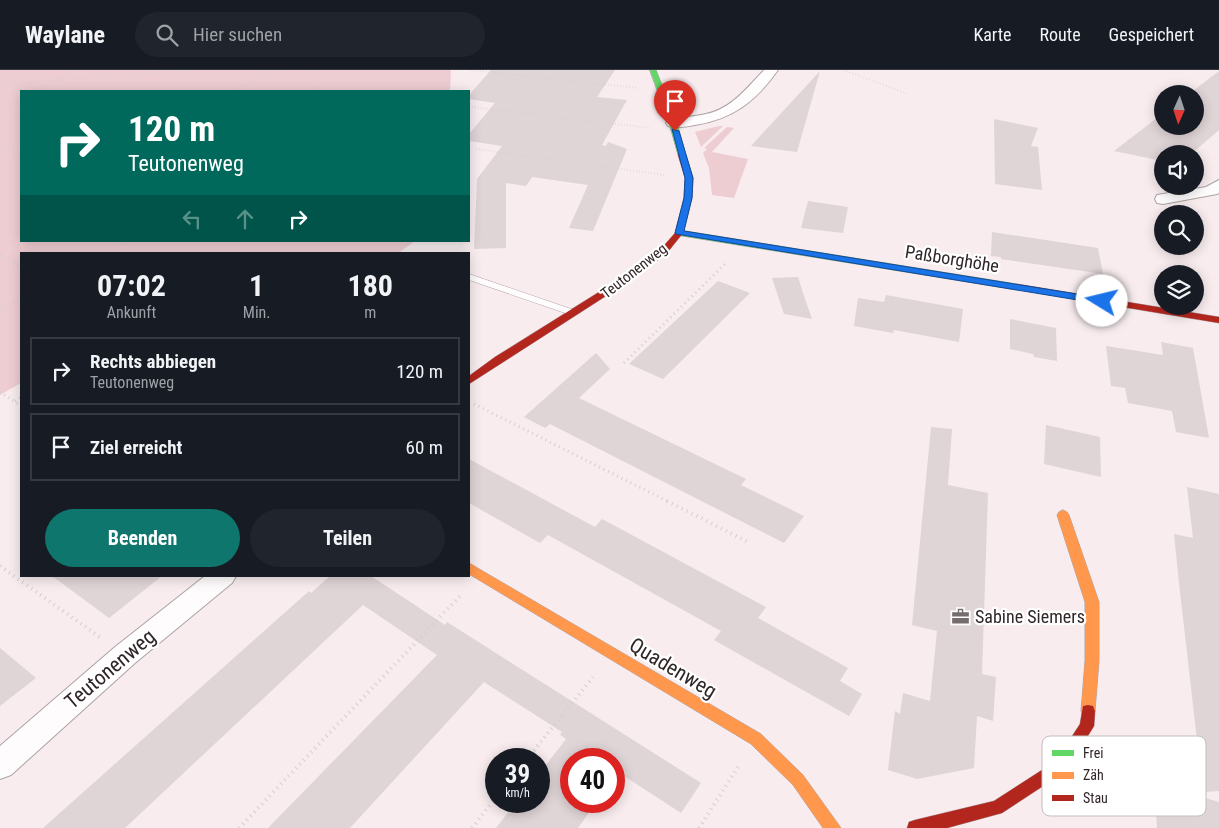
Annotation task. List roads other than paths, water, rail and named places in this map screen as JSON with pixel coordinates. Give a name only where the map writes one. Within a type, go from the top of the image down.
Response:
[{"type":"street","name":"Teutonenweg","points":[[470,380],[634,274],[664,251],[679,233],[688,198],[689,178],[674,127],[653,70]]},
{"type":"street","points":[[674,127],[721,116],[732,110],[771,70]]},
{"type":"street","points":[[1163,199],[1211,191],[1219,185]]},
{"type":"street","name":"Paßborghöhe","points":[[679,233],[1219,320]]},
{"type":"street","points":[[1063,515],[1092,602],[1092,661],[1087,726],[1080,736]]},
{"type":"street","name":"Quadenweg","points":[[470,569],[756,739],[791,770],[820,807],[833,828]]},
{"type":"street","name":"Teutonenweg","points":[[0,765],[125,655],[222,577]]},
{"type":"street","points":[[915,828],[997,808],[1042,778]]},
{"type":"lane","points":[[470,277],[574,313]]},
{"type":"place","name":"Sabine Siemers","points":[[961,617]]}]
